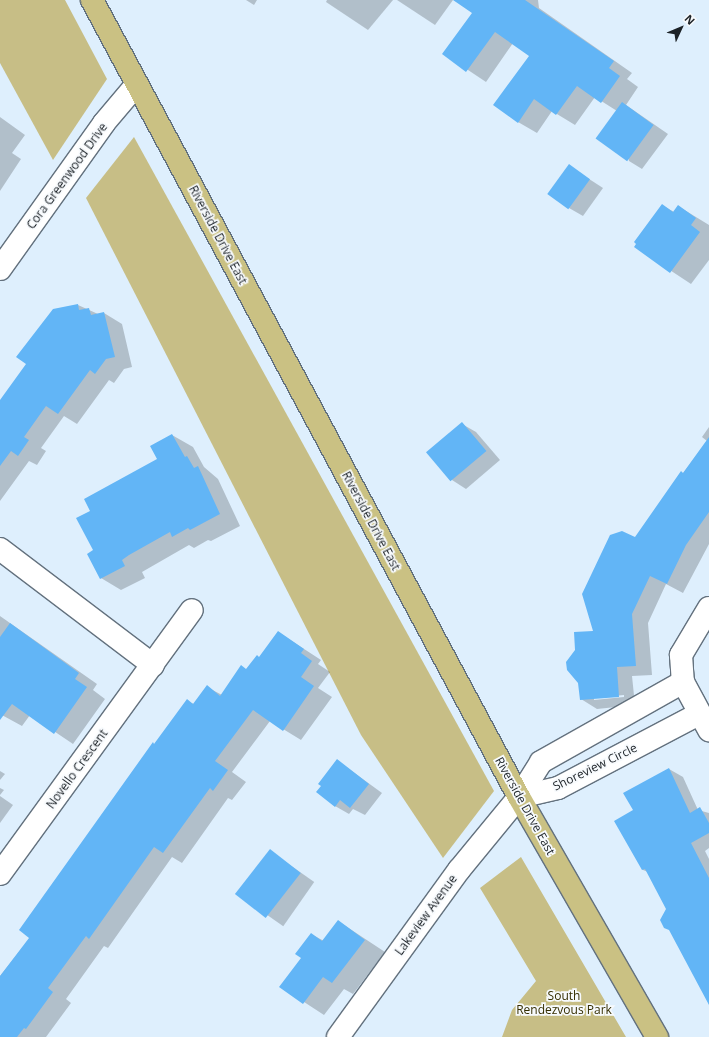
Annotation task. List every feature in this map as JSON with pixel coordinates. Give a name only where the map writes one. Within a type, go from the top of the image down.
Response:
[{"type":"main road","name":"Riverside Drive East","points":[[92,0],[519,797],[657,1037]]},
{"type":"street","name":"Cora Greenwood Drive","points":[[0,269],[104,123],[137,84]]},
{"type":"street","points":[[0,549],[153,665]]},
{"type":"street","name":"Shoreview Circle","points":[[519,797],[558,788],[704,722],[683,682],[681,655],[709,608]]},
{"type":"street","name":"Novello Crescent","points":[[0,874],[192,610]]},
{"type":"street","name":"Shoreview Circle","points":[[519,797],[541,762],[683,682]]},
{"type":"street","name":"Lakeview Avenue","points":[[338,1037],[459,870],[519,797]]},
{"type":"green space","points":[[0,0],[65,0],[107,79],[53,160],[0,63]]},
{"type":"green space","points":[[134,137],[494,791],[443,858],[361,735],[86,198]]},
{"type":"green space","name":"South Rendezvous Park","points":[[521,857],[626,1037],[502,1037],[512,1010],[536,981],[480,888]]},
{"type":"building","points":[[453,0],[525,0],[614,61],[609,68],[620,76],[601,103],[577,86],[556,115],[534,99],[518,123],[493,105],[529,56],[495,32],[466,72],[442,54],[472,13]]},
{"type":"building","points":[[622,102],[654,125],[627,161],[596,138]]},
{"type":"building","points":[[569,164],[590,179],[568,209],[547,194]]},
{"type":"building","points":[[662,204],[673,212],[678,205],[696,218],[691,225],[700,232],[670,273],[634,247],[636,244],[634,242]]},
{"type":"building","points":[[78,304],[79,310],[89,308],[91,315],[104,312],[115,357],[106,359],[95,374],[90,370],[58,414],[46,406],[24,437],[29,440],[18,456],[11,451],[0,466],[0,400],[26,364],[16,357],[53,309]]},
{"type":"building","points":[[462,422],[486,451],[450,481],[426,452]]},
{"type":"building","points":[[172,434],[185,457],[187,456],[194,468],[198,466],[220,514],[190,530],[188,528],[172,537],[170,532],[129,555],[122,560],[125,566],[100,579],[87,554],[93,550],[76,518],[90,511],[84,499],[157,459],[150,446]]},
{"type":"building","points":[[709,437],[709,512],[686,545],[667,584],[650,576],[632,614],[636,666],[617,667],[619,697],[580,700],[578,683],[567,670],[566,662],[575,650],[574,632],[593,631],[582,594],[610,535],[622,531],[635,537],[681,471],[683,473]]},
{"type":"building","points":[[10,623],[79,673],[75,679],[87,687],[54,734],[12,704],[0,720],[0,637]]},
{"type":"building","points":[[278,631],[304,649],[301,653],[312,661],[301,677],[314,686],[283,731],[253,710],[215,761],[228,770],[213,791],[210,788],[163,853],[154,847],[89,939],[86,936],[48,988],[53,992],[26,1029],[24,1028],[17,1037],[0,1037],[0,976],[29,938],[19,930],[153,742],[154,744],[187,699],[193,704],[207,685],[220,696],[241,665],[246,669],[257,655],[259,657]]},
{"type":"building","points":[[337,759],[369,784],[350,808],[340,800],[335,807],[316,792],[321,786],[318,784]]},
{"type":"building","points":[[669,768],[690,813],[700,807],[709,823],[709,833],[691,843],[709,878],[709,1005],[669,930],[664,928],[660,920],[666,909],[645,869],[642,870],[614,821],[633,810],[623,793]]},
{"type":"building","points":[[270,849],[301,873],[266,918],[235,894]]},
{"type":"building","points":[[338,920],[365,940],[332,983],[323,977],[303,1004],[279,987],[301,958],[295,954],[311,933],[322,941]]}]
